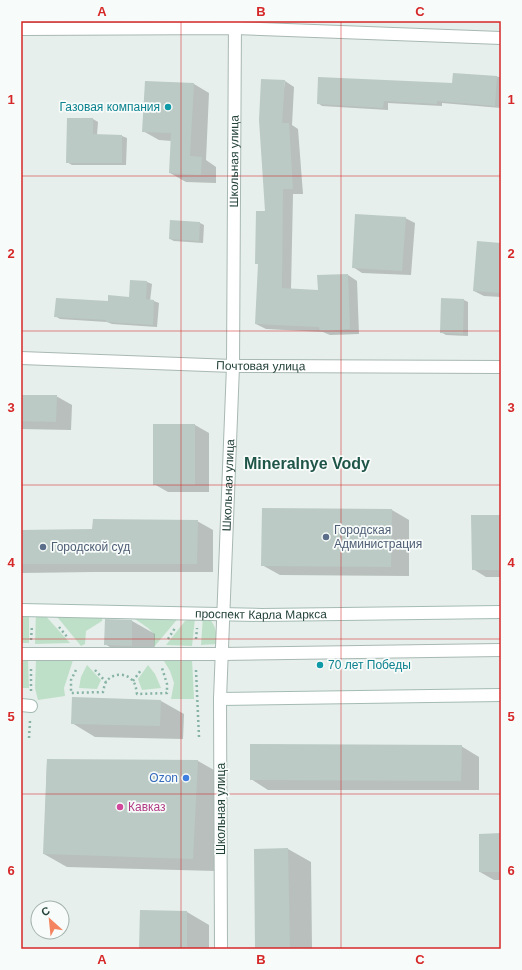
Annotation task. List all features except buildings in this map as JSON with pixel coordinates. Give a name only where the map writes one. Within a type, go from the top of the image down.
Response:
[{"type":"street","points":[[21,29],[235,24],[501,38]]},
{"type":"street","name":"Школьная улица","points":[[221,949],[220,699],[233,366],[235,24]]},
{"type":"street","name":"Почтовая улица","points":[[21,358],[233,366],[501,366]]},
{"type":"street","name":"проспект Карла Маркса","points":[[27,610],[262,615],[501,612]]},
{"type":"street","points":[[26,654],[222,654],[501,650]]},
{"type":"street","points":[[220,699],[501,695]]},
{"type":"path","points":[[27,610],[26,705],[29,738]]},
{"type":"path","points":[[133,681],[186,613]]},
{"type":"path","points":[[198,613],[195,654],[199,737]]},
{"type":"path","points":[[76,654],[77,668],[71,680],[71,693],[103,692],[106,682],[114,675],[119,674],[129,677],[133,681],[137,694],[167,693],[167,684],[154,654]]},
{"type":"green space","points":[[42,612],[70,643],[35,644],[36,613]]},
{"type":"green space","points":[[54,613],[103,614],[102,621],[86,631],[85,644],[81,646]]},
{"type":"green space","points":[[21,615],[29,615],[29,643],[21,643]]},
{"type":"green space","points":[[135,615],[180,616],[154,647],[154,634],[135,619]]},
{"type":"green space","points":[[203,616],[208,618],[215,627],[217,644],[201,645]]},
{"type":"green space","points":[[195,618],[192,646],[166,645],[185,621]]},
{"type":"green space","points":[[36,659],[73,660],[64,688],[65,696],[38,700],[35,688]]},
{"type":"green space","points":[[192,659],[194,699],[171,699],[174,683],[170,671],[164,661]]},
{"type":"green space","points":[[21,660],[28,660],[29,688],[21,688]]},
{"type":"green space","points":[[87,665],[101,680],[97,689],[79,688],[81,677]]},
{"type":"green space","points":[[148,665],[155,674],[161,688],[142,690],[138,679]]},
{"type":"place","name":"Газовая компания","points":[[168,107]]},
{"type":"place","name":"Городская Администрация","points":[[326,537]]},
{"type":"place","name":"Городской суд","points":[[43,547]]},
{"type":"place","name":"70 лет Победы","points":[[320,665]]},
{"type":"place","name":"Ozon","points":[[186,778]]},
{"type":"place","name":"Кавказ","points":[[120,807]]},
{"type":"district","name":"Mineralnye Vody","points":[[307,463]]}]
